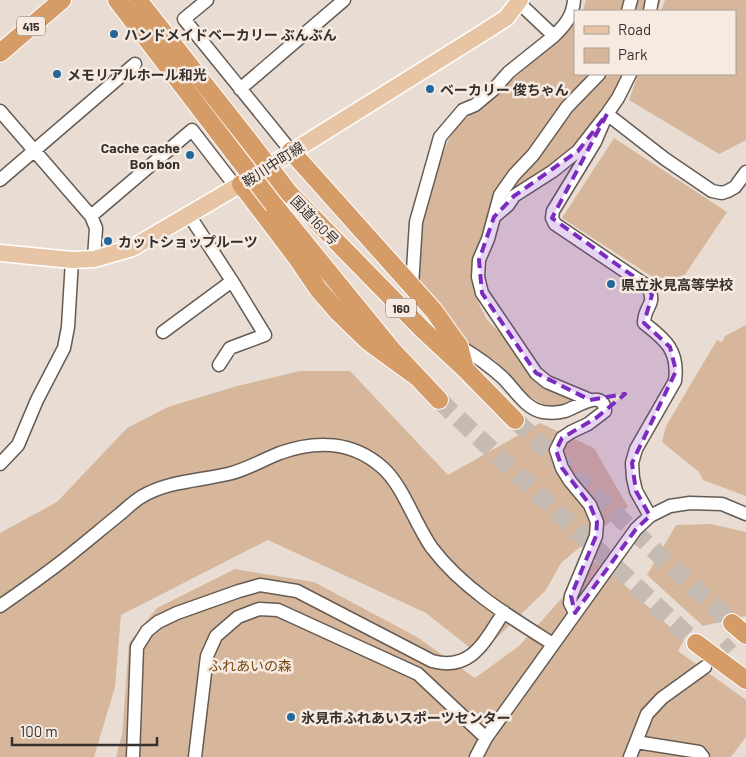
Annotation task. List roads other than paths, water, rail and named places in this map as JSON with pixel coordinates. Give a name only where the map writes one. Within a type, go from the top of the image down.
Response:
[{"type":"highway","name":"415","points":[[0,53],[62,0]]},
{"type":"highway","name":"国道160号","points":[[117,0],[274,206],[392,350],[438,400]]},
{"type":"highway","name":"国道160号","points":[[138,0],[289,193],[423,330],[515,420]]},
{"type":"highway","points":[[291,151],[434,311],[459,346],[465,369]]},
{"type":"highway","points":[[239,186],[297,258],[318,289],[338,312],[369,342],[417,377]]},
{"type":"highway","points":[[732,623],[746,635]]},
{"type":"highway","points":[[696,642],[746,680]]},
{"type":"main road","name":"鞍川中町線","points":[[0,253],[72,260],[94,259],[132,248],[239,186],[291,151],[481,34],[506,18],[519,1]]},
{"type":"street","points":[[207,0],[184,19],[291,151]]},
{"type":"street","points":[[240,89],[344,0]]},
{"type":"street","points":[[412,286],[416,222],[440,137],[463,110],[475,105],[493,90],[509,72],[566,24],[573,11],[574,0]]},
{"type":"street","points":[[519,1],[554,36]]},
{"type":"street","points":[[0,180],[135,64]]},
{"type":"street","points":[[590,400],[547,382],[536,373],[482,293],[478,277],[479,260],[488,239],[500,195],[533,155],[568,107],[598,75]]},
{"type":"street","points":[[494,217],[508,206],[514,196],[553,171],[578,151],[618,98],[630,75]]},
{"type":"street","points":[[0,111],[91,216],[96,228],[94,259]]},
{"type":"street","points":[[607,114],[665,159],[712,191],[722,193],[728,191],[735,187],[746,172]]},
{"type":"street","points":[[607,114],[595,142],[553,211],[552,218],[555,224],[648,286],[652,295],[651,304],[644,314],[644,323],[662,337],[670,347],[674,357],[675,381],[636,449],[632,463],[636,491],[650,516]]},
{"type":"street","points":[[91,216],[192,130],[239,186]]},
{"type":"street","points":[[189,215],[265,335],[230,348],[219,365]]},
{"type":"street","points":[[0,464],[18,445],[37,400],[64,348],[68,328],[72,260]]},
{"type":"street","points":[[163,332],[232,281]]},
{"type":"street","points":[[459,346],[481,360],[503,378],[527,404],[539,411],[551,413],[565,411],[590,400],[597,399],[605,405],[605,411],[588,424],[562,438],[556,450],[562,468],[570,481],[590,504],[597,522],[596,536],[571,596],[570,603],[575,613]]},
{"type":"street","points":[[0,606],[60,564],[139,498],[160,487],[249,468],[279,454],[303,446],[330,444],[353,449],[370,458],[384,469],[397,486],[417,524],[438,554],[472,590],[553,644]]},
{"type":"street","points":[[476,757],[486,738],[575,613],[636,529],[650,516],[670,506],[690,503],[722,504],[746,514]]},
{"type":"street","points":[[134,757],[137,647],[147,631],[158,622],[177,613],[260,585],[285,588],[312,598],[432,661],[446,665],[459,662],[480,647],[504,612]]},
{"type":"street","points":[[195,757],[207,656],[210,649],[216,636],[238,617],[259,609],[278,610],[418,674],[486,738]]},
{"type":"street","points":[[630,757],[647,714],[662,698],[705,667]]},
{"type":"street","points":[[636,742],[699,752],[703,757]]},
{"type":"tunnel","points":[[439,400],[696,643]]},
{"type":"tunnel","points":[[515,420],[732,623]]},
{"type":"tunnel","points":[[710,662],[746,629]]},
{"type":"place","name":"ハンドメイドベーカリー ぶんぶん","points":[[114,34]]},
{"type":"place","name":"メモリアルホール和光","points":[[57,74]]},
{"type":"place","name":"ベーカリー 俊ちゃん","points":[[430,89]]},
{"type":"place","name":"Cache cache Bon bon","points":[[190,155]]},
{"type":"place","name":"カットショップルーツ","points":[[108,241]]},
{"type":"place","name":"県立氷見高等学校","points":[[611,284]]},
{"type":"place","name":"氷見市ふれあいスポーツセンター","points":[[291,717]]},
{"type":"park label","name":"ふれあいの森","points":[[250,665]]}]
